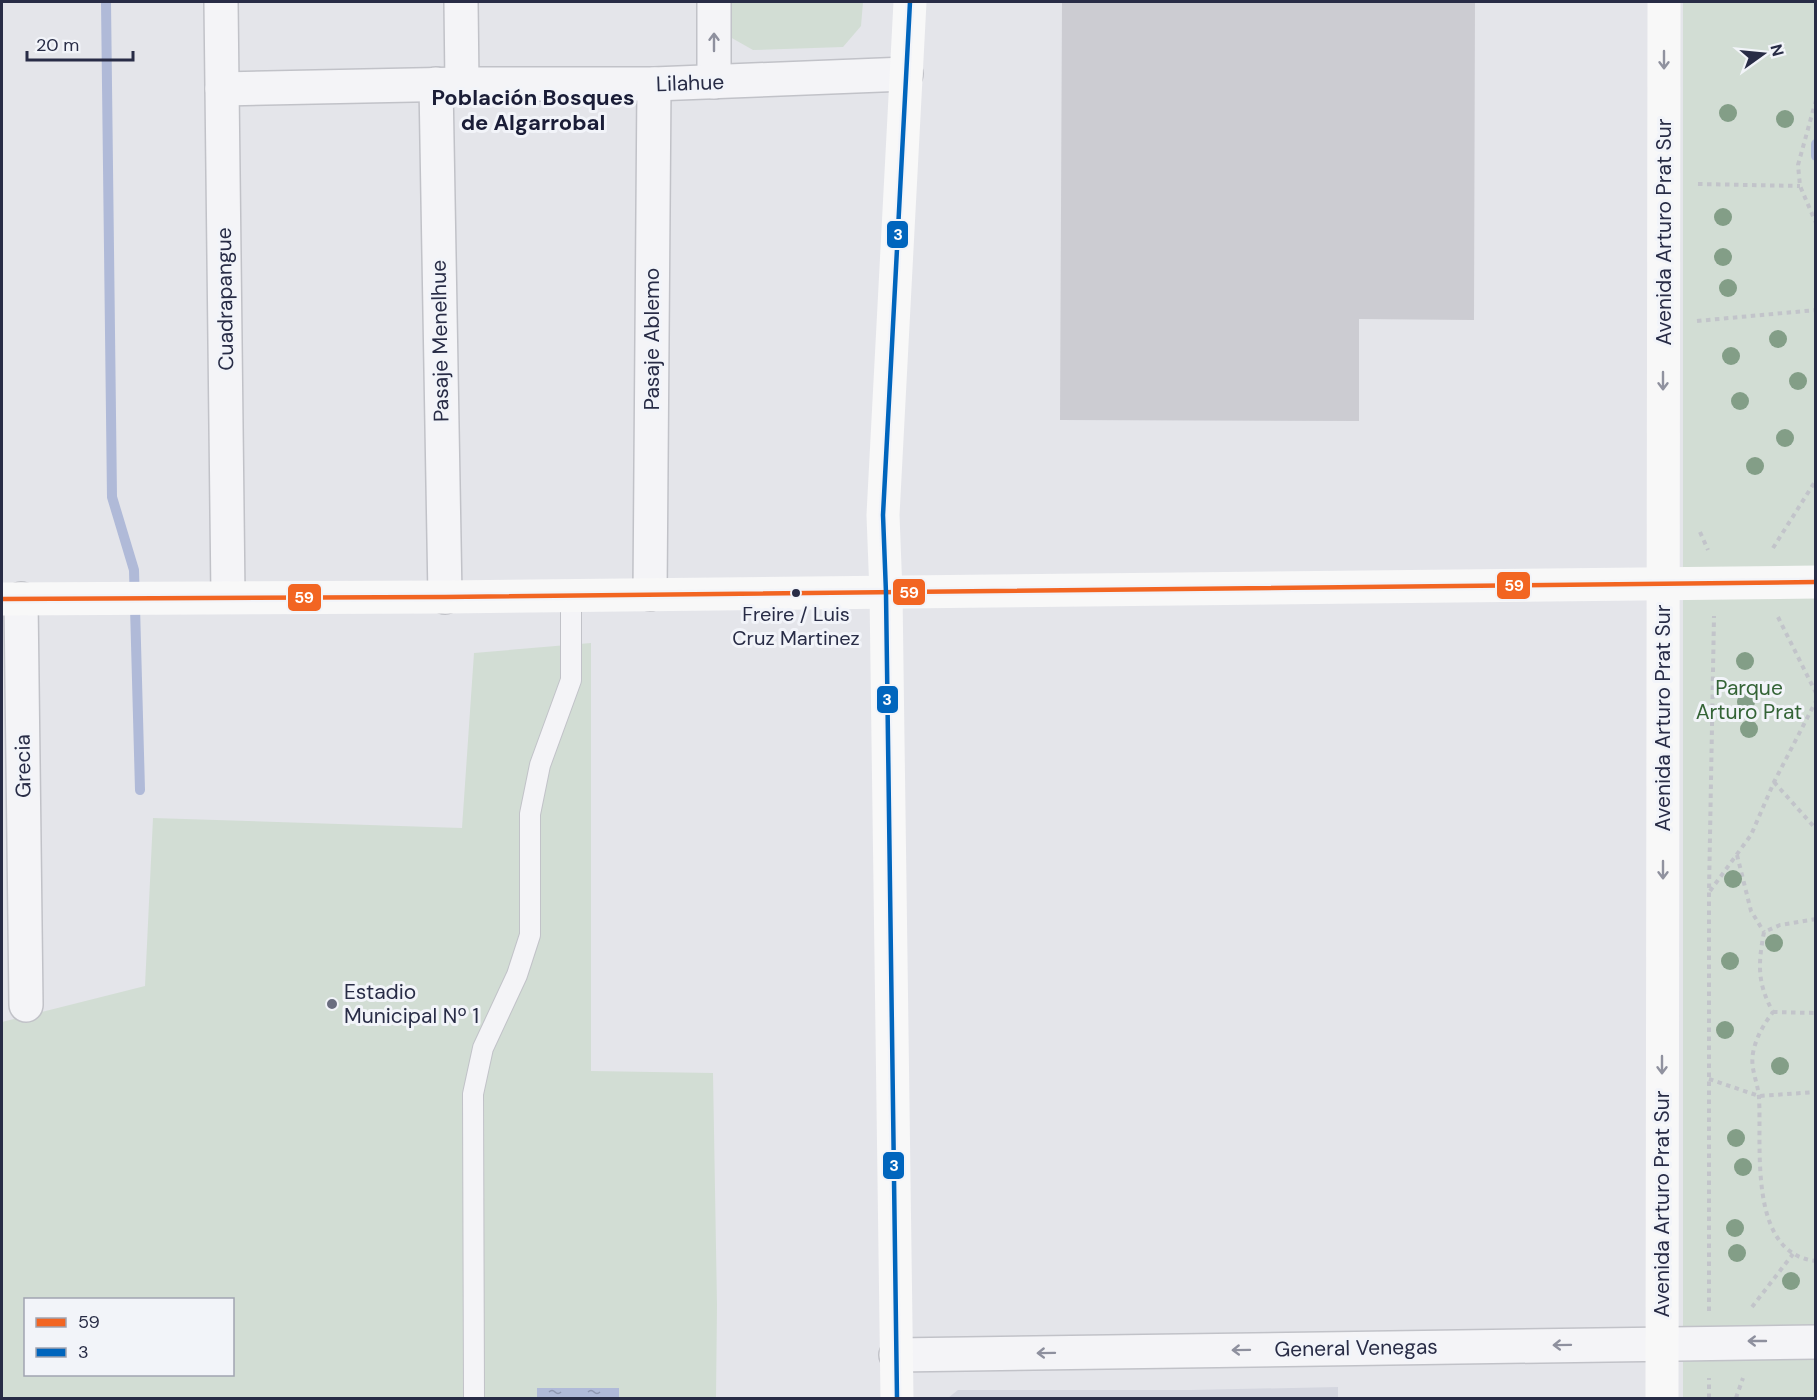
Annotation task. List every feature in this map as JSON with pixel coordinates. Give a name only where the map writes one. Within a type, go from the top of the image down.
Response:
[{"type":"street","name":"Cuadrapangue","points":[[222,2],[228,596]]},
{"type":"street","name":"Pasaje Menelhue","points":[[445,597],[449,84],[461,2]]},
{"type":"street","points":[[714,2],[714,82]]},
{"type":"street","points":[[897,1398],[883,515],[910,2]]},
{"type":"street","name":"Avenida Arturo Prat Sur","points":[[1662,1398],[1664,2]]},
{"type":"street","name":"Lilahue","points":[[222,89],[449,84],[654,84],[906,74]]},
{"type":"street","name":"Pasaje Ablemo","points":[[650,594],[654,84]]},
{"type":"street","points":[[11,599],[228,596],[571,596],[1815,582]]},
{"type":"street","name":"Grecia","points":[[11,599],[14,934],[26,1005]]},
{"type":"street","name":"General Venegas","points":[[896,1355],[1815,1342]]},
{"type":"lane","points":[[474,1398],[473,1094],[483,1048],[517,975],[530,935],[530,814],[540,765],[571,680],[571,596]]},
{"type":"path","points":[[1815,100],[1798,165],[1800,186],[1815,223]]},
{"type":"path","points":[[1694,184],[1800,186]]},
{"type":"path","points":[[1695,321],[1815,310]]},
{"type":"path","points":[[1766,558],[1815,480]]},
{"type":"path","points":[[1709,1314],[1709,891],[1714,607]]},
{"type":"path","points":[[1777,616],[1815,693]]},
{"type":"path","points":[[1709,891],[1751,835],[1774,782],[1815,701]]},
{"type":"path","points":[[1774,782],[1815,829]]},
{"type":"path","points":[[1737,855],[1751,911],[1764,932],[1759,958],[1762,992],[1773,1012]]},
{"type":"path","points":[[1764,932],[1780,925],[1815,919]]},
{"type":"path","points":[[1773,1012],[1815,1013]]},
{"type":"path","points":[[1773,1012],[1761,1028],[1753,1052],[1752,1069],[1759,1096],[1763,1206],[1775,1234],[1793,1254],[1815,1262]]},
{"type":"path","points":[[1709,1079],[1759,1096],[1815,1092]]},
{"type":"path","points":[[1746,1315],[1793,1254]]},
{"type":"path","points":[[1736,1398],[1746,1369]]},
{"type":"shaded area","points":[[1338,1387],[1338,1398],[948,1398],[958,1390],[1191,1390]]},
{"type":"green space","points":[[732,2],[863,2],[861,26],[843,47],[753,50],[730,37]]},
{"type":"green space","name":"Parque Arturo Prat","points":[[1683,2],[1815,2],[1815,1398],[1683,1398]]},
{"type":"green space","name":"Estadio Municipal Nº 1","points":[[591,643],[591,1071],[713,1073],[717,1305],[716,1398],[2,1398],[2,1022],[145,986],[153,818],[462,828],[474,653]]},
{"type":"water","points":[[537,1388],[619,1388],[619,1398],[537,1398]]},
{"type":"building","points":[[1062,2],[1475,2],[1474,320],[1359,319],[1359,421],[1060,420]]},
{"type":"waterway","points":[[106,2],[112,497],[134,570],[140,790]]},
{"type":"waterway","points":[[1816,144],[1816,156]]},
{"type":"transit line","name":"3","points":[[897,1398],[883,515],[910,2]]},
{"type":"transit line","name":"59","points":[[2,599],[445,597],[1816,582]]},
{"type":"place","name":"Freire / Luis Cruz Martinez","points":[[796,593]]},
{"type":"place","name":"Estadio Municipal Nº 1","points":[[332,1004]]},
{"type":"district","name":"Población Bosques de Algarrobal","points":[[533,110]]}]
